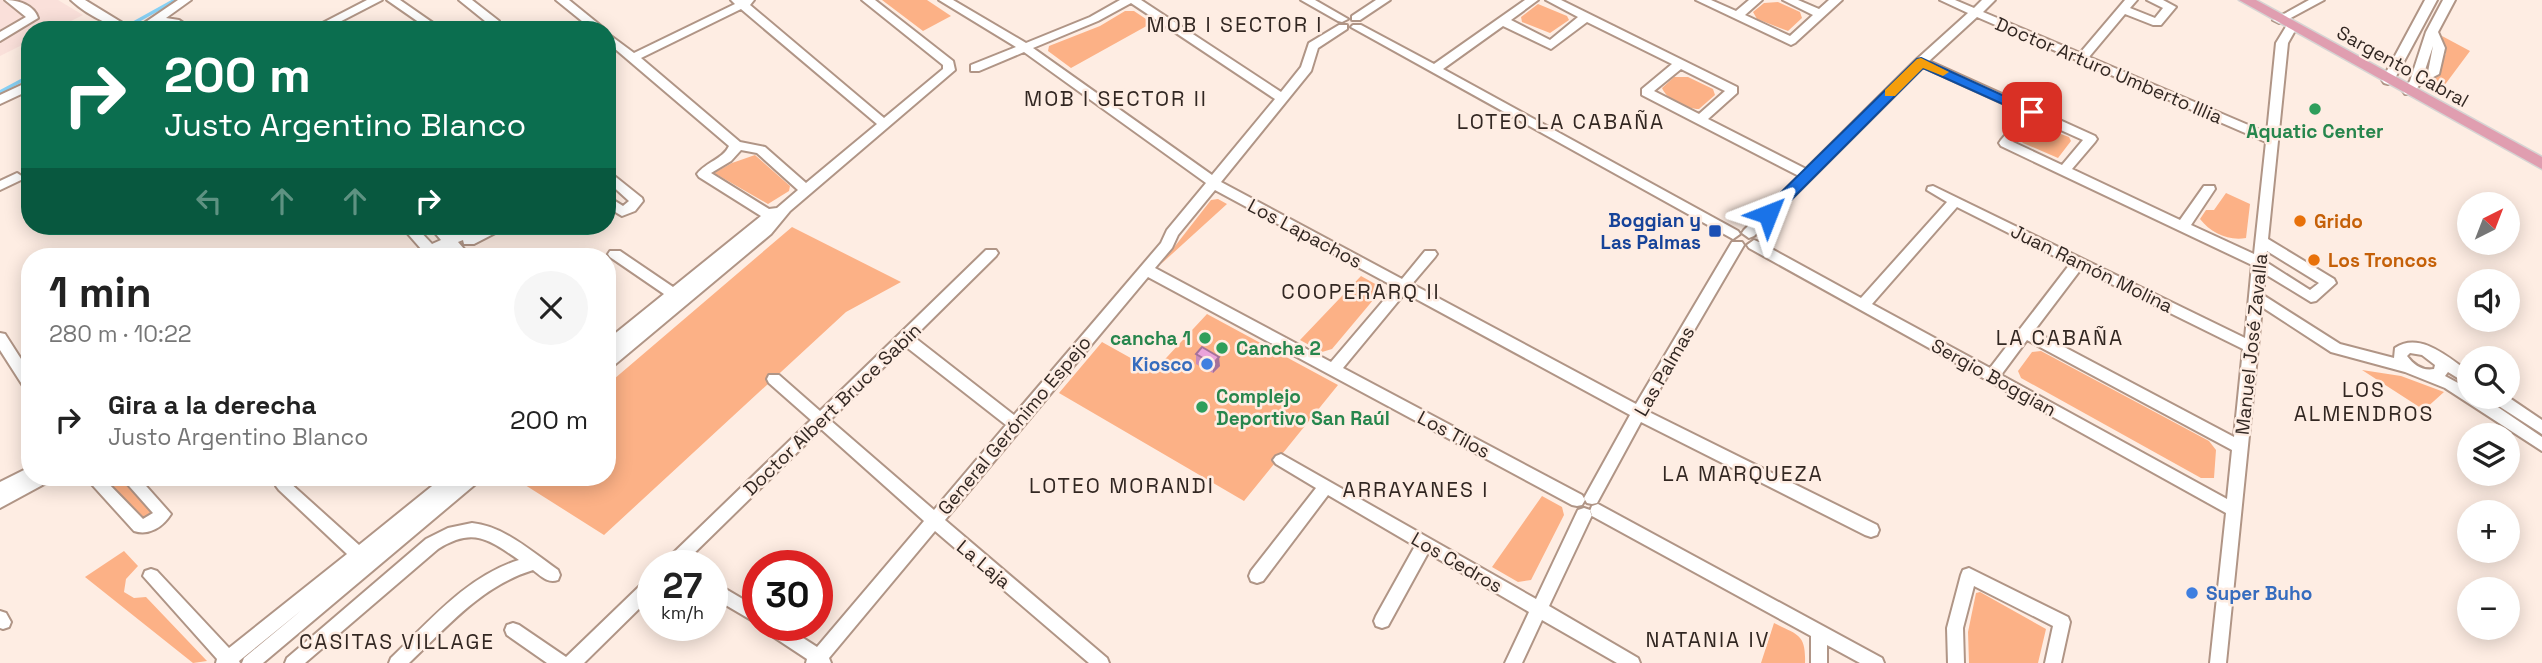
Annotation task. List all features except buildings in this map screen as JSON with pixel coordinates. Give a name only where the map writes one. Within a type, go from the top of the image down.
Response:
[{"type":"main road","name":"Sargento Cabral","points":[[2246,0],[2388,80],[2413,86],[2542,164]]},
{"type":"street","points":[[11,0],[32,15],[27,21]]},
{"type":"street","points":[[77,0],[113,21]]},
{"type":"street","points":[[154,20],[186,0]]},
{"type":"street","points":[[333,21],[376,0]]},
{"type":"street","points":[[393,0],[424,21]]},
{"type":"street","points":[[465,0],[492,21]]},
{"type":"street","points":[[562,0],[589,21]]},
{"type":"street","points":[[616,355],[678,297],[950,67],[868,0]]},
{"type":"street","name":"Los Lapachos","points":[[945,0],[1024,47],[1214,183],[1639,414],[1871,530]]},
{"type":"street","points":[[975,68],[1094,19],[1128,0]]},
{"type":"street","points":[[1133,0],[1283,99]]},
{"type":"street","points":[[1307,0],[1435,69],[1746,247],[1807,175],[1921,62],[1989,0]]},
{"type":"street","name":"General Gerónimo Espejo","points":[[819,661],[934,520],[1147,270],[1167,245],[1172,233],[1307,68],[1313,46],[1384,0]]},
{"type":"street","points":[[1435,69],[1532,0]]},
{"type":"street","points":[[1552,0],[1733,90],[1700,120]]},
{"type":"street","points":[[1702,0],[1791,41],[1836,0]]},
{"type":"street","points":[[1737,16],[1756,0]]},
{"type":"street","points":[[1789,0],[1820,14]]},
{"type":"street","name":"Doctor Arturo Umberto Illia","points":[[1946,0],[2272,140]]},
{"type":"street","points":[[2082,58],[2127,5],[2157,23],[2170,7],[2153,0]]},
{"type":"street","points":[[2285,24],[2318,0]]},
{"type":"street","points":[[2388,80],[2431,0]]},
{"type":"street","points":[[2413,86],[2434,73],[2441,44],[2432,32],[2449,0]]},
{"type":"street","points":[[634,57],[743,1],[884,124]]},
{"type":"street","points":[[1503,20],[1551,45],[1586,17]]},
{"type":"street","points":[[154,20],[164,21]]},
{"type":"street","name":"Manuel José Zavalla","points":[[2218,663],[2285,24]]},
{"type":"street","points":[[0,37],[21,25]]},
{"type":"street","points":[[616,43],[736,145],[761,150],[806,190]]},
{"type":"street","points":[[1921,62],[2091,139],[2064,171]]},
{"type":"street","points":[[1680,64],[1646,92],[1807,175]]},
{"type":"street","points":[[0,100],[21,90]]},
{"type":"street","points":[[2032,112],[2005,144],[2259,263],[2311,297],[2329,283],[2261,241]]},
{"type":"street","points":[[736,145],[731,155],[703,174],[772,218]]},
{"type":"street","points":[[0,186],[17,177]]},
{"type":"street","points":[[616,182],[637,201],[622,211],[616,207]]},
{"type":"street","points":[[2183,226],[2209,189]]},
{"type":"street","name":"Juan Ramón Molina","points":[[1933,190],[2251,347]]},
{"type":"street","points":[[1863,305],[1955,201]]},
{"type":"street","points":[[444,235],[456,248]]},
{"type":"street","points":[[458,248],[470,235]]},
{"type":"street","points":[[459,248],[482,235]]},
{"type":"street","name":"Las Palmas","points":[[1513,663],[1611,460],[1735,239]]},
{"type":"street","name":"Sergio Boggian","points":[[1751,239],[1863,305],[2234,510]]},
{"type":"street","name":"Doctor Albert Bruce Sabin","points":[[689,550],[991,253]]},
{"type":"street","points":[[1333,370],[1430,254]]},
{"type":"street","points":[[616,255],[678,297]]},
{"type":"street","points":[[1992,376],[2079,262]]},
{"type":"street","name":"Los Tilos","points":[[1147,270],[1875,663]]},
{"type":"street","points":[[2256,292],[2292,321],[2310,326],[2350,351],[2393,358],[2457,389]]},
{"type":"street","points":[[2256,292],[2344,342],[2350,351]]},
{"type":"street","points":[[616,342],[678,297]]},
{"type":"street","points":[[2025,333],[2240,447]]},
{"type":"street","points":[[0,338],[21,371]]},
{"type":"street","points":[[905,338],[1015,424]]},
{"type":"street","points":[[2393,358],[2403,349],[2413,347],[2427,351],[2457,371]]},
{"type":"street","points":[[2427,376],[2443,369],[2438,359]]},
{"type":"street","name":"La Laja","points":[[774,379],[1101,663]]},
{"type":"street","points":[[2488,409],[2542,445]]},
{"type":"street","points":[[2514,409],[2542,428]]},
{"type":"street","name":"Los Cedros","points":[[1281,460],[1632,663]]},
{"type":"street","points":[[0,490],[21,478]]},
{"type":"street","points":[[0,502],[29,486]]},
{"type":"street","points":[[102,486],[140,526],[145,527],[163,514],[137,486]]},
{"type":"street","points":[[284,486],[365,559]]},
{"type":"street","points":[[252,661],[444,486]]},
{"type":"street","points":[[151,576],[229,662],[462,486]]},
{"type":"street","points":[[1257,576],[1326,486]]},
{"type":"street","points":[[300,661],[432,544],[452,534],[479,530],[552,575]]},
{"type":"street","points":[[1382,621],[1425,543]]},
{"type":"street","points":[[397,663],[486,583],[513,568],[534,563]]},
{"type":"street","points":[[1956,663],[1955,628],[1969,575],[2062,622],[2053,663]]},
{"type":"street","points":[[572,663],[637,600]]},
{"type":"street","points":[[513,630],[561,663]]},
{"type":"street","points":[[1819,632],[1819,663]]},
{"type":"street","points":[[791,641],[819,661]]},
{"type":"shaded area","points":[[0,0],[58,0],[83,15],[71,21],[21,21],[21,46],[0,56]]},
{"type":"shaded area","points":[[882,0],[927,0],[951,16],[923,31]]},
{"type":"shaded area","points":[[1778,2],[1800,12],[1802,18],[1788,31],[1757,19],[1753,12],[1764,3]]},
{"type":"shaded area","points":[[1538,4],[1567,16],[1569,20],[1550,33],[1522,22],[1521,17]]},
{"type":"shaded area","points":[[1125,11],[1134,11],[1152,23],[1071,68],[1048,51],[1049,46],[1100,26]]},
{"type":"shaded area","points":[[2442,36],[2470,51],[2438,94],[2431,90],[2446,53]]},
{"type":"shaded area","points":[[1674,77],[1688,77],[1713,89],[1715,95],[1699,109],[1683,106],[1672,100],[1662,88]]},
{"type":"shaded area","points":[[2034,124],[2069,137],[2071,141],[2058,158],[2021,141]]},
{"type":"shaded area","points":[[755,155],[790,186],[789,191],[768,204],[714,173]]},
{"type":"shaded area","points":[[2226,193],[2250,204],[2246,238],[2220,235],[2200,219],[2206,210],[2214,210]]},
{"type":"shaded area","points":[[1218,199],[1227,204],[1161,264],[1211,200]]},
{"type":"shaded area","points":[[792,227],[901,282],[846,312],[604,535],[527,486],[616,486],[616,377]]},
{"type":"shaded area","points":[[1361,276],[1377,285],[1379,293],[1332,349],[1322,352],[1300,340]]},
{"type":"shaded area","name":"Complejo Deportivo San Raúl","points":[[1207,314],[1338,385],[1244,501],[1059,393],[1102,342],[1154,371]]},
{"type":"shaded area","points":[[2041,351],[2209,441],[2216,450],[2214,478],[2201,478],[2021,378],[2018,371],[2032,352]]},
{"type":"shaded area","points":[[2362,370],[2401,376],[2444,392],[2424,410]]},
{"type":"shaded area","points":[[110,486],[129,486],[156,514],[144,522]]},
{"type":"shaded area","points":[[1542,496],[1562,507],[1564,515],[1531,580],[1518,582],[1492,567]]},
{"type":"shaded area","points":[[124,551],[138,566],[126,579],[124,592],[134,598],[146,597],[207,661],[193,663],[85,577]]},
{"type":"shaded area","points":[[1980,592],[2046,629],[2038,663],[1969,663],[1968,632],[1976,593]]},
{"type":"shaded area","points":[[1774,623],[1799,637],[1804,646],[1805,663],[1761,663]]},
{"type":"waterway","points":[[137,21],[175,0]]},
{"type":"waterway","points":[[0,92],[21,81]]},
{"type":"slow traffic","points":[[1890,93],[1921,62],[1943,72]]},
{"type":"place","name":"Aquatic Center","points":[[2315,109]]},
{"type":"place","name":"Grido","points":[[2300,221]]},
{"type":"place","name":"Boggian y Las Palmas","points":[[1715,231]]},
{"type":"place","name":"Los Troncos","points":[[2314,260]]},
{"type":"place","name":"cancha 1","points":[[1205,338]]},
{"type":"place","name":"Cancha 2","points":[[1222,348]]},
{"type":"place","name":"Kiosco","points":[[1207,364]]},
{"type":"place","name":"Complejo Deportivo San Raúl","points":[[1202,407]]},
{"type":"place","name":"Super Buho","points":[[2192,593]]},
{"type":"district","name":"MOB I SECTOR I","points":[[1235,25]]},
{"type":"district","name":"MOB I SECTOR II","points":[[1116,99]]},
{"type":"district","name":"LOTEO LA CABAÑA","points":[[1561,122]]},
{"type":"district","name":"COOPERARQ II","points":[[1361,292]]},
{"type":"district","name":"LA CABAÑA","points":[[2060,338]]},
{"type":"district","name":"LOS ALMENDROS","points":[[2364,402]]},
{"type":"district","name":"LA MARQUEZA","points":[[1743,474]]},
{"type":"district","name":"LOTEO MORANDI","points":[[1122,486]]},
{"type":"district","name":"ARRAYANES I","points":[[1416,490]]},
{"type":"district","name":"NATANIA IV","points":[[1708,640]]},
{"type":"district","name":"CASITAS VILLAGE","points":[[397,642]]},
{"type":"route","points":[[1768,214],[1921,62],[2032,112]]}]
